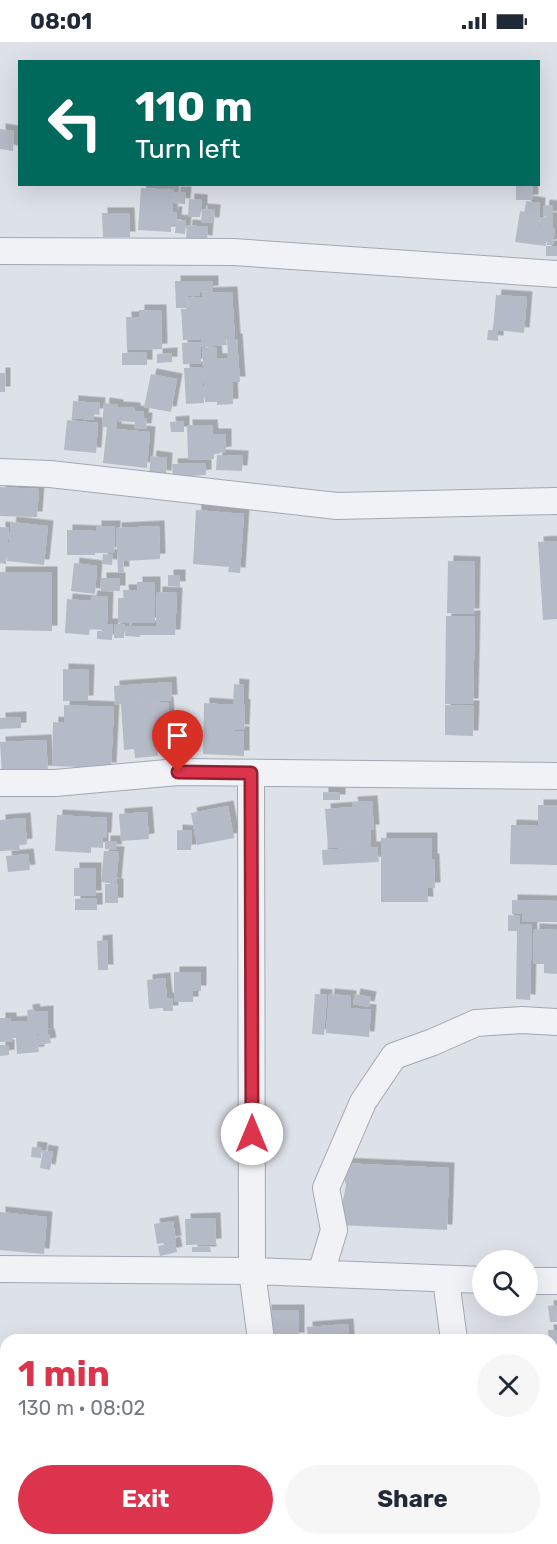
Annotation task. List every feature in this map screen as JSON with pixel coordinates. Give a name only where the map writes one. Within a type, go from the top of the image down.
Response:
[{"type":"street","points":[[0,251],[233,252],[557,274]]},
{"type":"street","points":[[0,472],[50,474],[337,506],[557,501]]},
{"type":"street","points":[[0,783],[55,783],[178,772],[557,776]]},
{"type":"street","points":[[251,773],[252,1271],[260,1334]]},
{"type":"street","points":[[321,1273],[334,1230],[326,1188],[363,1102],[394,1056],[476,1023],[522,1020],[557,1022]]},
{"type":"street","points":[[0,1269],[252,1271],[472,1280]]},
{"type":"street","points":[[446,1280],[453,1334]]},
{"type":"street","points":[[538,1281],[557,1281]]},
{"type":"building","points":[[0,129],[14,131],[13,151],[0,149]]},
{"type":"building","points":[[516,186],[533,186],[533,200],[516,200]]},
{"type":"building","points":[[141,188],[174,190],[172,217],[173,212],[177,212],[176,220],[186,221],[185,234],[175,233],[176,225],[171,225],[171,232],[138,230]]},
{"type":"building","points":[[175,192],[186,192],[185,204],[174,203]]},
{"type":"building","points":[[189,199],[202,200],[202,209],[215,210],[214,223],[201,222],[202,211],[200,217],[188,217]]},
{"type":"building","points":[[526,201],[540,203],[539,225],[532,225],[540,226],[541,217],[553,218],[552,228],[555,228],[553,245],[547,245],[547,238],[546,246],[515,242],[520,211],[525,212]]},
{"type":"building","points":[[544,205],[553,206],[553,217],[543,216]]},
{"type":"building","points":[[102,213],[129,213],[130,237],[103,237]]},
{"type":"building","points":[[187,225],[208,227],[207,241],[186,239]]},
{"type":"building","points":[[546,246],[557,246],[557,256],[546,256]]},
{"type":"building","points":[[175,281],[213,281],[213,291],[200,292],[200,296],[188,296],[187,292],[188,308],[176,308]]},
{"type":"building","points":[[232,292],[240,382],[232,382],[233,404],[217,405],[217,402],[205,402],[202,348],[216,347],[217,359],[228,358],[227,338],[227,345],[201,347],[201,364],[183,364],[182,343],[201,342],[201,339],[183,340],[181,309],[189,309],[188,298],[202,297],[202,293]]},
{"type":"building","points":[[496,295],[527,297],[524,333],[498,330],[498,341],[487,340],[488,330],[493,330]]},
{"type":"building","points":[[139,310],[161,310],[162,349],[127,350],[126,317],[139,317]]},
{"type":"building","points":[[147,352],[147,365],[122,365],[122,353]]},
{"type":"building","points":[[172,353],[172,362],[157,363],[157,354]]},
{"type":"building","points":[[202,367],[204,403],[186,404],[184,368]]},
{"type":"building","points":[[0,373],[5,373],[5,392],[0,392]]},
{"type":"building","points":[[151,374],[177,379],[171,412],[144,407]]},
{"type":"building","points":[[73,401],[100,403],[99,414],[94,414],[94,420],[72,418]]},
{"type":"building","points":[[104,403],[135,408],[135,411],[144,412],[143,418],[147,418],[146,429],[134,428],[135,422],[117,421],[116,429],[150,432],[147,468],[103,463],[107,427],[102,427]]},
{"type":"building","points":[[67,420],[98,423],[96,453],[64,450]]},
{"type":"building","points":[[184,421],[184,432],[171,432],[170,422]]},
{"type":"building","points":[[187,425],[212,425],[213,434],[226,434],[226,452],[214,453],[214,459],[188,460]]},
{"type":"building","points":[[217,455],[243,456],[242,471],[216,470]]},
{"type":"building","points":[[151,456],[167,458],[166,476],[149,474]]},
{"type":"building","points":[[206,463],[206,475],[173,477],[172,464]]},
{"type":"building","points":[[0,487],[39,489],[37,517],[0,516]]},
{"type":"building","points":[[196,510],[244,514],[240,573],[228,572],[229,567],[193,564]]},
{"type":"building","points":[[11,522],[48,526],[44,565],[7,561]]},
{"type":"building","points":[[96,526],[115,526],[114,553],[67,555],[67,530],[96,531]]},
{"type":"building","points":[[159,526],[160,559],[123,561],[124,572],[118,572],[116,528]]},
{"type":"building","points":[[0,527],[9,528],[6,564],[0,563]]},
{"type":"building","points":[[557,541],[557,619],[543,620],[538,542]]},
{"type":"building","points":[[103,554],[113,555],[112,565],[102,564]]},
{"type":"building","points":[[448,561],[475,562],[474,614],[447,613]]},
{"type":"building","points":[[74,563],[97,566],[95,594],[71,591]]},
{"type":"building","points":[[0,572],[52,572],[52,631],[0,630]]},
{"type":"building","points":[[168,575],[180,575],[180,587],[168,586]]},
{"type":"building","points":[[101,578],[120,578],[120,591],[101,591]]},
{"type":"building","points":[[137,582],[155,582],[155,623],[118,623],[118,598],[124,598],[123,590],[137,590]]},
{"type":"building","points":[[157,592],[177,593],[175,635],[125,636],[126,626],[156,626]]},
{"type":"building","points":[[92,596],[108,597],[107,624],[113,624],[112,640],[97,639],[97,631],[103,630],[90,629],[91,619],[89,635],[65,633],[67,599],[91,601]]},
{"type":"building","points":[[446,616],[475,616],[473,704],[445,704]]},
{"type":"building","points":[[115,624],[125,624],[124,638],[114,638]]},
{"type":"building","points":[[63,669],[89,670],[88,701],[63,701]]},
{"type":"building","points":[[171,682],[172,700],[126,704],[168,702],[171,747],[157,748],[158,756],[135,758],[134,749],[124,750],[121,704],[115,705],[114,686]]},
{"type":"building","points":[[234,684],[244,685],[244,730],[235,731],[244,732],[244,756],[203,754],[204,703],[233,705]]},
{"type":"building","points":[[64,705],[114,707],[111,768],[52,766],[53,722],[64,723]]},
{"type":"building","points":[[445,705],[474,706],[473,736],[445,735]]},
{"type":"building","points":[[21,717],[21,728],[0,729],[0,718]]},
{"type":"building","points":[[46,740],[48,771],[2,773],[0,742]]},
{"type":"building","points":[[323,792],[340,793],[340,800],[323,800]]},
{"type":"building","points":[[372,801],[374,830],[370,830],[371,847],[377,847],[379,862],[323,865],[322,850],[366,847],[328,848],[325,809],[353,807],[352,802]]},
{"type":"building","points":[[538,805],[557,805],[557,865],[510,864],[511,825],[538,826]]},
{"type":"building","points":[[228,806],[234,838],[197,845],[191,813]]},
{"type":"building","points":[[147,812],[149,839],[121,841],[119,814]]},
{"type":"building","points":[[57,815],[107,818],[103,848],[91,847],[91,853],[55,851]]},
{"type":"building","points":[[25,818],[27,844],[19,845],[20,850],[0,851],[0,820]]},
{"type":"building","points":[[177,830],[192,831],[191,850],[177,850]]},
{"type":"building","points":[[381,838],[432,838],[435,888],[427,888],[428,902],[381,902]]},
{"type":"building","points":[[105,841],[117,841],[116,850],[105,849]]},
{"type":"building","points":[[104,851],[119,852],[116,884],[101,882]]},
{"type":"building","points":[[28,854],[30,870],[8,872],[6,856]]},
{"type":"building","points":[[74,868],[96,868],[96,896],[74,896]]},
{"type":"building","points":[[105,884],[118,884],[118,903],[105,903]]},
{"type":"building","points":[[97,898],[97,910],[75,910],[75,899]]},
{"type":"building","points":[[512,900],[557,901],[557,922],[522,922],[522,914],[512,914]]},
{"type":"building","points":[[508,915],[520,916],[519,924],[532,924],[530,1000],[516,999],[517,931],[508,931]]},
{"type":"building","points":[[534,929],[557,930],[557,974],[544,973],[544,964],[533,964]]},
{"type":"building","points":[[107,940],[108,970],[98,970],[97,941]]},
{"type":"building","points":[[174,972],[201,972],[201,991],[193,991],[193,1002],[174,1002]]},
{"type":"building","points":[[165,978],[167,998],[172,998],[173,1011],[163,1011],[163,1008],[149,1009],[147,980]]},
{"type":"building","points":[[315,994],[327,995],[324,1035],[312,1034]]},
{"type":"building","points":[[329,994],[351,996],[350,1008],[371,1010],[369,1037],[326,1033]]},
{"type":"building","points":[[355,994],[371,997],[369,1007],[353,1004]]},
{"type":"building","points":[[34,1009],[35,1012],[48,1011],[48,1034],[37,1034],[37,1037],[49,1034],[51,1043],[38,1045],[39,1052],[17,1054],[16,1038],[13,1038],[13,1041],[0,1042],[0,1018],[11,1018],[11,1022],[40,1018],[28,1018],[27,1010]]},
{"type":"building","points":[[0,1045],[9,1045],[9,1055],[0,1056]]},
{"type":"building","points":[[32,1147],[42,1148],[41,1158],[31,1157]]},
{"type":"building","points":[[43,1150],[53,1152],[50,1170],[40,1168]]},
{"type":"building","points":[[340,1163],[449,1168],[447,1230],[338,1225],[346,1185]]},
{"type":"building","points":[[0,1212],[47,1217],[44,1254],[0,1250]]},
{"type":"building","points":[[215,1218],[216,1244],[186,1245],[185,1219]]},
{"type":"building","points":[[173,1221],[176,1241],[157,1244],[154,1224]]},
{"type":"building","points":[[175,1242],[177,1252],[160,1256],[158,1246]]},
{"type":"building","points":[[192,1247],[210,1247],[211,1252],[192,1252]]},
{"type":"building","points":[[556,1305],[557,1322],[550,1322],[548,1306]]},
{"type":"building","points":[[266,1310],[299,1310],[299,1334],[266,1334]]},
{"type":"building","points":[[348,1324],[349,1334],[308,1334],[307,1327]]},
{"type":"building","points":[[548,1330],[557,1330],[557,1334],[548,1334]]},
{"type":"route","points":[[178,772],[251,773],[252,1134]]}]
